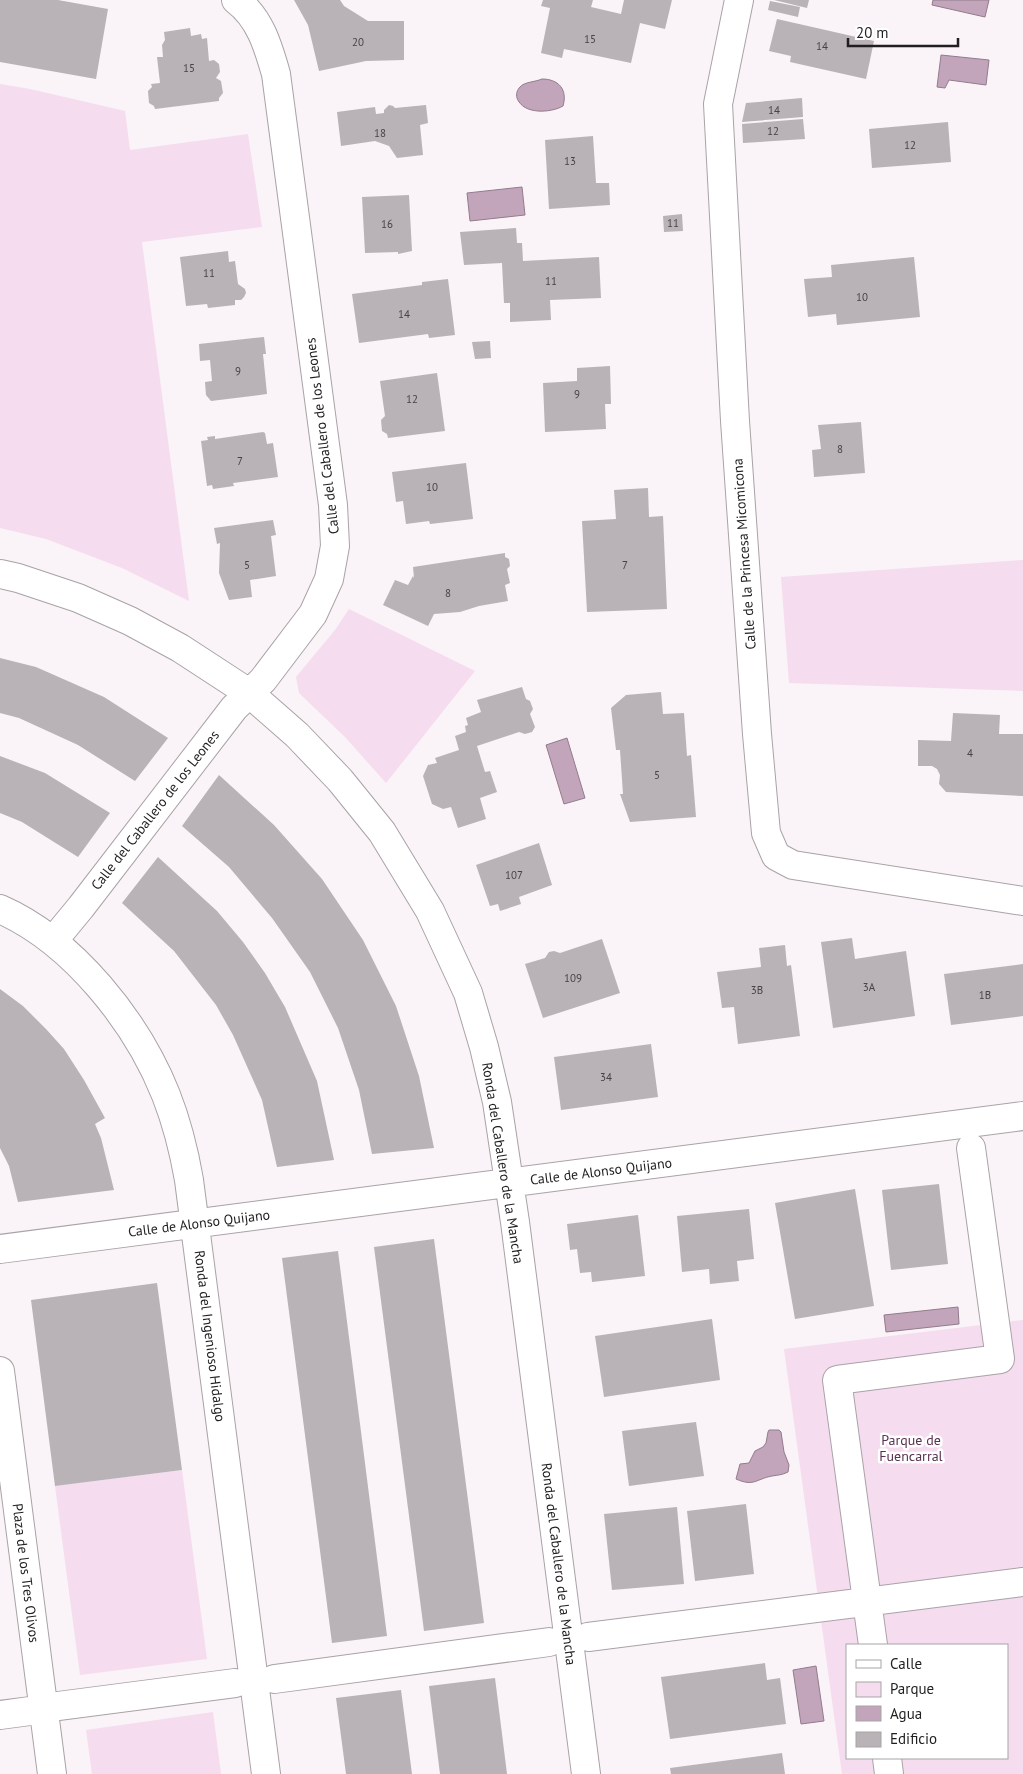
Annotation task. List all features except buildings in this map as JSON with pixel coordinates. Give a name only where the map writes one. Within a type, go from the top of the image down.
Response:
[{"type":"street","name":"Calle del Caballero de los Leones","points":[[53,941],[234,708],[269,673],[313,614],[329,579],[335,546],[332,496],[276,74],[268,44],[258,25],[236,0]]},
{"type":"street","name":"Calle de la Princesa Micomicona","points":[[738,0],[718,104],[735,421],[757,734],[766,833],[776,856],[793,865],[1023,901]]},
{"type":"street","name":"Ronda del Caballero de la Mancha","points":[[0,574],[78,598],[130,621],[180,648],[249,694],[297,735],[340,780],[382,832],[430,911],[468,993],[484,1047],[497,1102],[586,1774]]},
{"type":"street","name":"Ronda del Ingenioso Hidalgo","points":[[0,909],[17,916],[53,941],[87,971],[119,1012],[145,1052],[166,1094],[177,1126],[189,1180],[195,1223],[266,1774]]},
{"type":"street","name":"Calle de Alonso Quijano","points":[[0,1249],[1023,1116]]},
{"type":"street","points":[[873,1644],[837,1380],[1000,1359],[971,1148]]},
{"type":"street","name":"Plaza de los Tres Olivos","points":[[0,1371],[52,1774]]},
{"type":"street","points":[[588,1637],[1023,1582]]},
{"type":"street","points":[[274,1678],[549,1642]]},
{"type":"street","points":[[58,1706],[235,1683]]},
{"type":"street","points":[[0,1715],[30,1711]]},
{"type":"street","points":[[887,1759],[889,1774]]},
{"type":"green space","points":[[0,84],[125,111],[130,150],[248,134],[262,227],[142,242],[189,601],[122,568],[46,539],[0,528]]},
{"type":"green space","points":[[1023,560],[1023,691],[789,683],[781,577]]},
{"type":"green space","points":[[349,609],[475,671],[386,783],[345,737],[299,693],[296,677],[335,630]]},
{"type":"green space","name":"Parque de Fuencarral","points":[[1023,1320],[1023,1774],[842,1774],[784,1349]]},
{"type":"green space","points":[[182,1470],[207,1659],[80,1675],[55,1486]]},
{"type":"green space","points":[[213,1712],[221,1774],[92,1774],[86,1730]]},
{"type":"water","points":[[933,0],[989,0],[985,17],[932,5]]},
{"type":"water","points":[[941,55],[989,60],[986,85],[949,80],[945,88],[937,87]]},
{"type":"water","points":[[542,79],[548,79],[560,86],[564,95],[563,106],[552,110],[538,111],[531,110],[520,104],[517,98],[517,91],[520,87]]},
{"type":"water","points":[[522,187],[525,215],[470,221],[467,193]]},
{"type":"water","points":[[567,738],[585,798],[564,804],[546,745]]},
{"type":"water","points":[[958,1307],[959,1324],[886,1332],[884,1315]]},
{"type":"water","points":[[769,1430],[779,1430],[781,1432],[784,1452],[789,1465],[788,1472],[755,1482],[736,1479],[740,1464],[749,1463],[755,1451],[763,1447]]},
{"type":"water","points":[[816,1666],[824,1721],[801,1724],[793,1670]]}]
